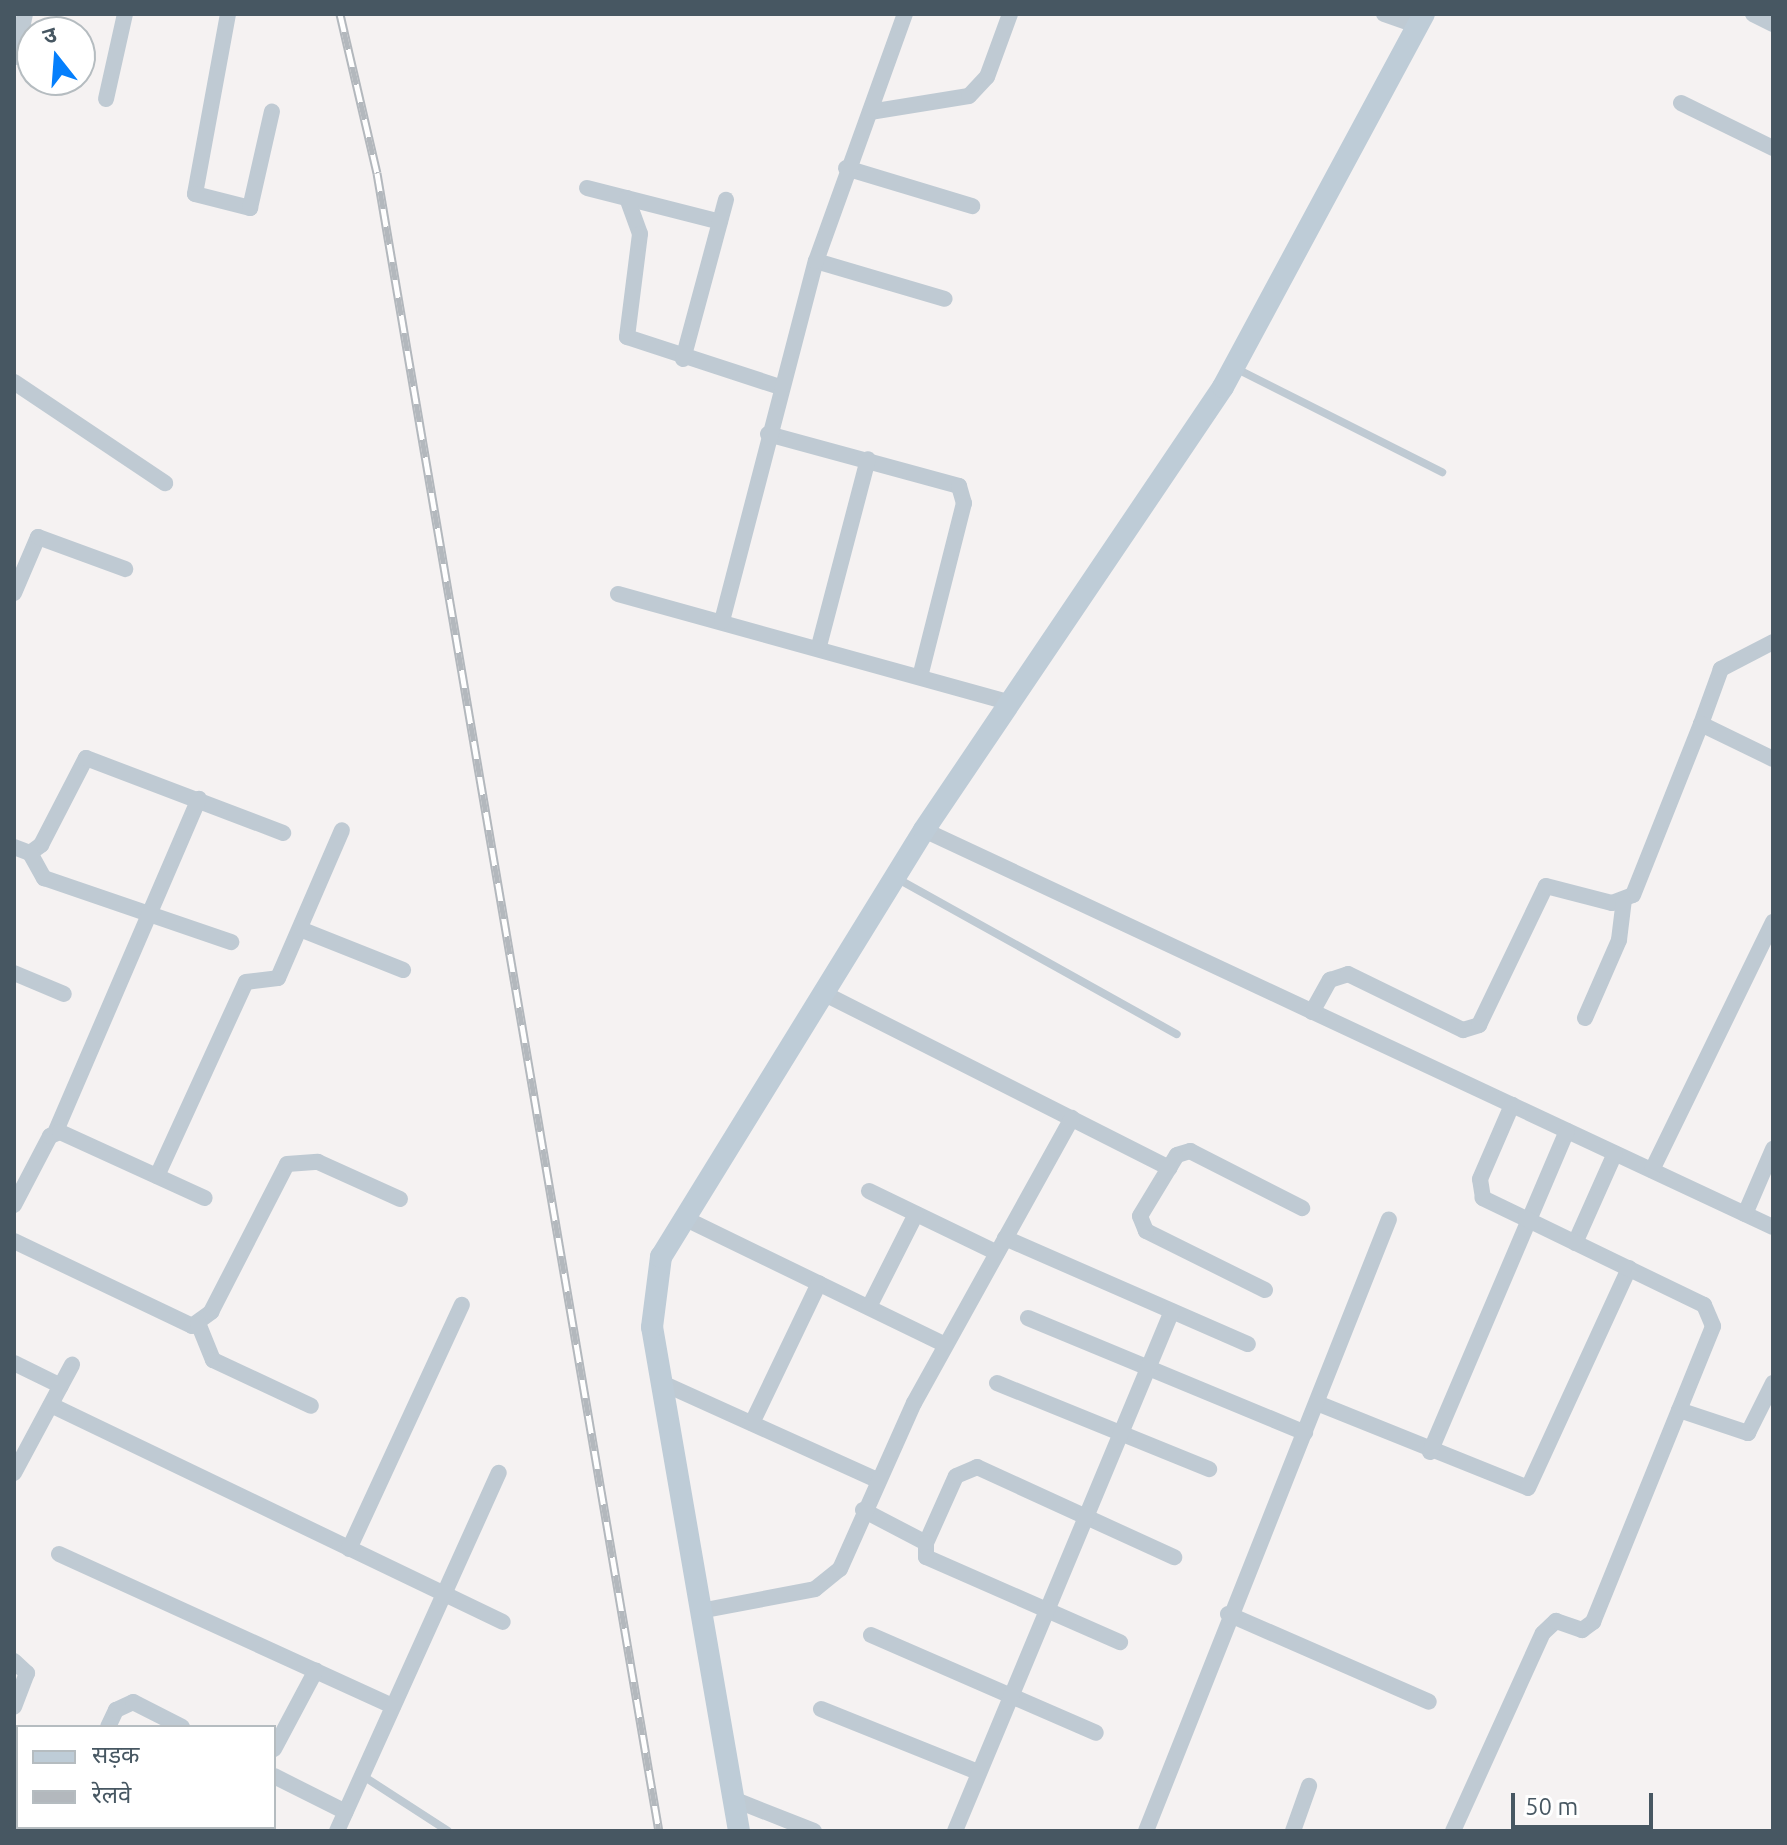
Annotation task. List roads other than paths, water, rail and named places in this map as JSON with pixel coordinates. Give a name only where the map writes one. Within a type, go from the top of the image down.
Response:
[{"type":"street","points":[[106,99],[125,14]]},
{"type":"street","points":[[228,14],[192,178],[195,194],[250,208],[272,111]]},
{"type":"street","points":[[722,621],[780,387],[816,261],[846,168],[905,14]]},
{"type":"street","points":[[870,112],[969,96],[987,77],[1010,14]]},
{"type":"street","points":[[739,1831],[660,1382],[652,1292],[684,1218],[825,994],[894,877],[1234,367],[1420,20],[1384,14]]},
{"type":"street","points":[[1753,14],[1773,24]]},
{"type":"street","points":[[1681,103],[1773,148]]},
{"type":"street","points":[[846,168],[972,206]]},
{"type":"street","points":[[587,188],[720,222]]},
{"type":"street","points":[[627,198],[640,234],[627,337],[683,359],[780,387]]},
{"type":"street","points":[[683,359],[726,200]]},
{"type":"street","points":[[816,261],[945,299]]},
{"type":"street","points":[[14,382],[165,483]]},
{"type":"street","points":[[768,434],[952,482],[964,495],[921,673]]},
{"type":"street","points":[[819,646],[868,459]]},
{"type":"street","points":[[14,593],[38,537],[125,569]]},
{"type":"street","points":[[618,594],[921,673],[1012,703]]},
{"type":"street","points":[[1585,1018],[1619,940],[1624,902],[1641,884],[1721,669],[1773,642]]},
{"type":"street","points":[[1701,724],[1773,759]]},
{"type":"street","points":[[231,942],[44,878],[22,850],[86,758],[283,833]]},
{"type":"street","points":[[14,1205],[55,1133],[199,799]]},
{"type":"street","points":[[157,1176],[246,982],[274,982],[342,830]]},
{"type":"street","points":[[924,830],[1773,1227]]},
{"type":"street","points":[[1312,1012],[1330,980],[1348,974],[1472,1030],[1485,1017],[1546,886],[1624,902]]},
{"type":"street","points":[[1652,1170],[1769,940],[1773,922]]},
{"type":"street","points":[[300,929],[403,970]]},
{"type":"street","points":[[15,976],[64,994]]},
{"type":"street","points":[[825,994],[1169,1168]]},
{"type":"street","points":[[1453,1831],[1543,1633],[1556,1621],[1588,1630],[1593,1622],[1679,1410],[1712,1313],[1629,1268],[1489,1204],[1479,1188],[1512,1105]]},
{"type":"street","points":[[700,1611],[831,1580],[875,1479],[945,1345],[1072,1118]]},
{"type":"street","points":[[1430,1452],[1567,1131]]},
{"type":"street","points":[[55,1133],[205,1198]]},
{"type":"street","points":[[1745,1214],[1773,1149]]},
{"type":"street","points":[[1265,1290],[1142,1226],[1140,1216],[1169,1168],[1190,1151],[1302,1208]]},
{"type":"street","points":[[1575,1243],[1615,1153]]},
{"type":"street","points":[[14,1241],[172,1321],[198,1323],[211,1312],[287,1164],[318,1162],[400,1199]]},
{"type":"street","points":[[869,1191],[997,1253]]},
{"type":"street","points":[[869,1307],[916,1214]]},
{"type":"street","points":[[684,1218],[945,1345]]},
{"type":"street","points":[[1146,1831],[1228,1614],[1305,1433],[1389,1219]]},
{"type":"street","points":[[1005,1238],[1248,1344]]},
{"type":"street","points":[[1317,1403],[1430,1452],[1528,1488],[1629,1268]]},
{"type":"street","points":[[752,1423],[819,1283]]},
{"type":"street","points":[[349,1549],[462,1305]]},
{"type":"street","points":[[955,1831],[1172,1311]]},
{"type":"street","points":[[1028,1318],[1305,1433]]},
{"type":"street","points":[[198,1323],[213,1360],[311,1406]]},
{"type":"street","points":[[14,1363],[61,1386]]},
{"type":"street","points":[[14,1473],[72,1365]]},
{"type":"street","points":[[660,1382],[875,1479]]},
{"type":"street","points":[[997,1383],[1209,1469]]},
{"type":"street","points":[[1679,1410],[1748,1433],[1773,1383]]},
{"type":"street","points":[[51,1405],[503,1622]]},
{"type":"street","points":[[1120,1642],[1047,1607],[926,1557],[926,1543],[956,1476],[968,1466],[1174,1557]]},
{"type":"street","points":[[337,1831],[499,1473]]},
{"type":"street","points":[[863,1510],[926,1543]]},
{"type":"street","points":[[59,1554],[393,1706]]},
{"type":"street","points":[[1228,1614],[1429,1702]]},
{"type":"street","points":[[871,1635],[1096,1733]]},
{"type":"street","points":[[14,1661],[27,1673],[14,1707]]},
{"type":"street","points":[[276,1745],[316,1670]]},
{"type":"street","points":[[109,1725],[116,1710],[133,1702],[178,1725]]},
{"type":"street","points":[[821,1709],[978,1772]]},
{"type":"street","points":[[276,1777],[346,1812]]},
{"type":"street","points":[[1293,1831],[1309,1786]]},
{"type":"street","points":[[733,1799],[814,1831]]},
{"type":"lane","points":[[1234,367],[1442,472]]},
{"type":"lane","points":[[894,877],[1177,1034]]},
{"type":"lane","points":[[363,1776],[448,1831]]},
{"type":"railway","points":[[340,14],[377,173],[659,1831]]}]
